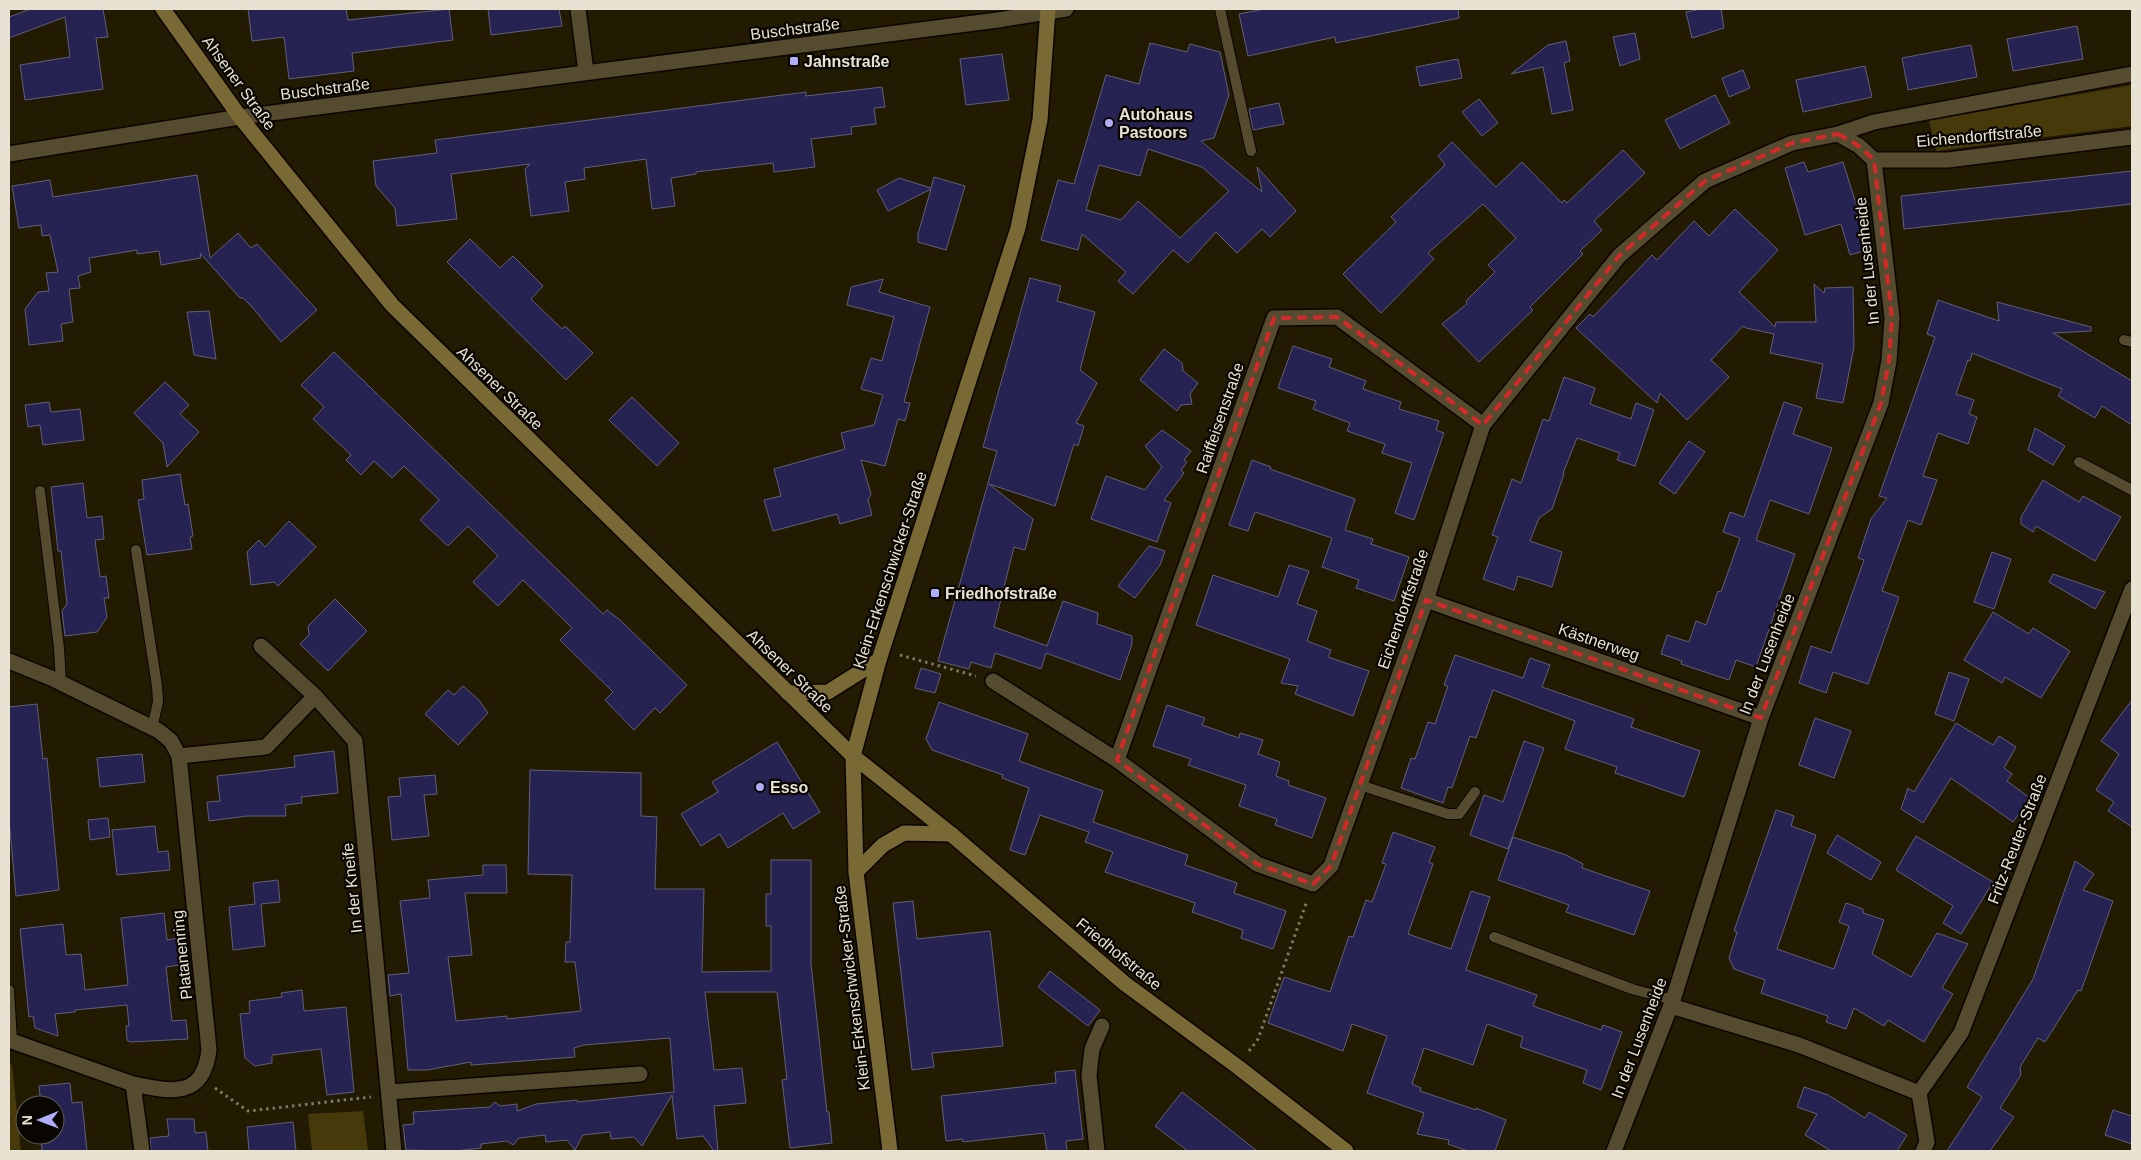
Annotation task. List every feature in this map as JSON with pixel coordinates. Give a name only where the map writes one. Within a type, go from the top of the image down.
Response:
[{"type":"main road","name":"Ahsener Straße","points":[[164,9],[240,117],[369,280],[392,305],[853,756]]},
{"type":"main road","name":"Klein-Erkenschwicker-Straße","points":[[890,1151],[856,872],[853,756],[881,655],[1018,228],[1040,120],[1048,10]]},
{"type":"main road","points":[[788,693],[828,692],[881,655]]},
{"type":"main road","name":"Friedhofstraße","points":[[853,756],[952,834],[1124,983],[1346,1151]]},
{"type":"main road","points":[[856,872],[883,845],[904,833],[952,834]]},
{"type":"street","points":[[578,9],[586,72]]},
{"type":"street","name":"Buschstraße","points":[[9,154],[240,117],[586,72],[790,48],[1048,10],[1066,9]]},
{"type":"street","name":"Eichendorffstraße","points":[[1313,884],[1331,866],[1426,600],[1483,425],[1619,256],[1705,181],[1792,143],[1838,134],[1874,122],[2132,74]]},
{"type":"street","points":[[1838,134],[1859,146],[1874,160]]},
{"type":"street","name":"Eichendorffstraße","points":[[1874,160],[1948,160],[2132,137]]},
{"type":"street","name":"In der Lusenheide","points":[[1614,1151],[1672,1003],[1761,718],[1881,403],[1889,361],[1892,318],[1874,160]]},
{"type":"street","name":"Raiffeisenstraße","points":[[1117,760],[1274,318],[1337,317],[1483,425]]},
{"type":"street","name":"Fritz-Reuter-Straße","points":[[1919,1093],[1961,1033],[2132,589]]},
{"type":"street","name":"Kästnerweg","points":[[1426,600],[1761,718]]},
{"type":"street","points":[[9,661],[61,683],[152,728],[171,741],[179,756],[266,747],[315,696],[261,646]]},
{"type":"street","points":[[993,681],[1117,760],[1257,864],[1313,884]]},
{"type":"street","name":"In der Kneife","points":[[315,696],[355,741],[394,1151]]},
{"type":"street","name":"Platanenring","points":[[179,756],[209,1050],[207,1067],[199,1079]]},
{"type":"street","points":[[1672,1003],[1799,1045],[1919,1093],[1927,1142],[1924,1151]]},
{"type":"street","points":[[1098,1151],[1089,1075],[1092,1049],[1102,1026]]},
{"type":"street","points":[[10,1041],[133,1084],[163,1090],[182,1090],[199,1079]]},
{"type":"street","points":[[389,1092],[640,1074]]},
{"type":"street","points":[[133,1084],[142,1151]]},
{"type":"lane","points":[[1220,9],[1250,151]]},
{"type":"lane","points":[[2079,462],[2132,490]]},
{"type":"lane","points":[[40,491],[59,648],[61,683]]},
{"type":"lane","points":[[136,550],[157,686],[158,702],[152,728]]},
{"type":"lane","points":[[1360,785],[1448,814],[1459,814],[1475,792]]},
{"type":"lane","points":[[1494,937],[1672,1003]]},
{"type":"lane","points":[[9,990],[10,1041]]},
{"type":"path","points":[[881,655],[993,681]]},
{"type":"path","points":[[1238,1068],[1258,1039],[1313,884]]},
{"type":"path","points":[[199,1079],[219,1090],[248,1111],[364,1099],[389,1092]]},
{"type":"highlighted area","points":[[1838,134],[1859,146],[1874,160],[1892,318],[1889,361],[1881,403],[1761,718],[1426,600],[1331,866],[1313,884],[1257,864],[1117,760],[1274,318],[1337,317],[1483,425],[1619,256],[1705,181],[1792,143]]},
{"type":"shaded area","points":[[2132,85],[2132,126],[1936,151],[1929,120]]},
{"type":"shaded area","points":[[9,1064],[12,1065],[15,1095],[15,1145],[20,1145],[21,1151],[9,1151]]},
{"type":"shaded area","points":[[363,1111],[368,1151],[312,1151],[308,1114]]},
{"type":"building","points":[[31,9],[103,9],[108,37],[96,38],[103,89],[25,100],[20,65],[70,57],[65,17],[9,38],[9,17]]},
{"type":"building","points":[[248,9],[346,9],[348,20],[449,9],[453,40],[352,53],[354,71],[289,79],[284,37],[252,41]]},
{"type":"building","points":[[488,9],[559,9],[562,26],[491,35]]},
{"type":"building","points":[[1264,9],[1458,9],[1459,18],[1336,43],[1335,37],[1248,56],[1239,14]]},
{"type":"building","points":[[1701,9],[1721,9],[1724,28],[1692,38],[1686,12]]},
{"type":"building","points":[[2077,26],[2083,59],[2013,71],[2007,39]]},
{"type":"building","points":[[1635,33],[1640,59],[1620,66],[1613,37]]},
{"type":"building","points":[[1566,41],[1570,61],[1564,63],[1573,110],[1552,114],[1543,67],[1511,74],[1548,45]]},
{"type":"building","points":[[1150,43],[1187,52],[1190,44],[1220,52],[1229,95],[1214,138],[1201,141],[1262,192],[1257,167],[1296,211],[1270,237],[1262,229],[1237,253],[1216,232],[1188,263],[1173,250],[1133,294],[1118,281],[1126,272],[1082,234],[1078,250],[1041,240],[1058,180],[1074,184],[1106,75],[1139,84]],"holes":[[[1148,149],[1202,167],[1229,191],[1180,238],[1138,201],[1121,220],[1086,210],[1099,165],[1140,176]]]},
{"type":"building","points":[[1971,45],[1977,77],[1908,90],[1902,58]]},
{"type":"building","points":[[1002,54],[1009,100],[966,105],[960,59]]},
{"type":"building","points":[[1458,59],[1462,78],[1420,86],[1416,67]]},
{"type":"building","points":[[1865,66],[1872,97],[1803,112],[1796,80]]},
{"type":"building","points":[[1743,70],[1750,88],[1729,97],[1722,78]]},
{"type":"building","points":[[882,87],[885,107],[874,108],[876,124],[851,127],[852,134],[811,139],[815,167],[774,172],[773,163],[696,172],[696,174],[671,178],[675,206],[652,209],[646,159],[584,168],[585,179],[565,182],[569,211],[531,216],[525,169],[530,164],[451,174],[457,219],[397,226],[395,208],[376,186],[373,161],[437,153],[435,140],[806,92],[806,96]]},
{"type":"building","points":[[1715,95],[1730,123],[1680,149],[1665,120]]},
{"type":"building","points":[[1479,99],[1498,123],[1482,136],[1462,112]]},
{"type":"building","points":[[1279,103],[1284,124],[1253,130],[1249,109]]},
{"type":"building","points":[[1452,142],[1496,187],[1522,162],[1562,203],[1564,200],[1567,203],[1623,150],[1645,173],[1594,221],[1602,230],[1580,251],[1583,254],[1530,307],[1533,310],[1479,362],[1442,324],[1467,304],[1466,301],[1495,272],[1488,265],[1516,238],[1483,204],[1428,253],[1434,259],[1381,313],[1343,274],[1396,222],[1391,217],[1444,166],[1445,164],[1438,156]]},
{"type":"building","points":[[1804,162],[1808,172],[1843,162],[1870,249],[1850,255],[1841,224],[1805,235],[1785,168]]},
{"type":"building","points":[[2132,171],[2132,204],[1904,229],[1901,196]]},
{"type":"building","points":[[197,175],[210,258],[238,233],[251,248],[257,244],[317,310],[281,342],[253,308],[243,298],[240,298],[200,253],[201,258],[161,265],[159,251],[137,254],[137,250],[89,258],[91,272],[78,276],[80,288],[69,289],[73,322],[61,324],[63,341],[29,345],[25,309],[38,292],[49,291],[46,273],[58,272],[50,235],[42,236],[41,225],[19,228],[12,186],[50,180],[53,197]]},
{"type":"building","points":[[934,177],[965,186],[946,250],[918,242],[918,234],[931,189],[888,211],[877,190],[899,178],[931,188]]},
{"type":"building","points":[[1735,209],[1778,250],[1739,292],[1775,327],[1776,322],[1816,322],[1814,284],[1824,293],[1825,288],[1853,287],[1854,347],[1843,403],[1816,398],[1823,364],[1770,353],[1774,334],[1743,326],[1711,360],[1729,377],[1687,420],[1660,393],[1657,403],[1576,328],[1590,314],[1593,317],[1652,255],[1657,260],[1694,221],[1709,236]]},
{"type":"building","points":[[470,239],[500,268],[513,256],[543,286],[531,299],[562,329],[565,326],[593,353],[566,380],[447,262]]},
{"type":"building","points":[[1030,278],[1061,286],[1057,301],[1095,312],[1080,370],[1097,383],[1076,423],[1084,426],[1078,446],[1074,444],[1055,506],[989,484],[1033,519],[1025,550],[1014,547],[994,627],[1047,646],[1063,601],[1098,613],[1097,624],[1132,636],[1132,644],[1120,680],[1046,653],[1041,669],[995,653],[991,668],[971,662],[969,669],[938,661],[997,451],[983,447]]},
{"type":"building","points":[[883,279],[879,292],[930,307],[904,402],[910,403],[905,421],[898,419],[885,466],[861,460],[871,494],[868,500],[872,515],[840,524],[837,514],[773,531],[764,500],[781,496],[774,469],[845,449],[841,433],[874,425],[883,395],[861,389],[871,358],[882,361],[894,317],[847,305],[851,287]]},
{"type":"building","points":[[1938,300],[1999,321],[1997,302],[2091,327],[2091,331],[2053,333],[2132,381],[2132,425],[2102,406],[2095,418],[2058,396],[2062,389],[1972,353],[1956,394],[1974,400],[1969,414],[1977,417],[1968,444],[1938,433],[1923,476],[1937,480],[1921,525],[1908,520],[1882,591],[1899,597],[1868,684],[1833,672],[1826,693],[1799,683],[1811,646],[1831,653],[1864,560],[1858,558],[1871,519],[1887,498],[1879,496],[1935,337],[1927,334]]},
{"type":"building","points":[[209,311],[216,359],[194,355],[187,312]]},
{"type":"building","points":[[1293,346],[1332,359],[1329,367],[1366,381],[1363,389],[1401,402],[1399,409],[1439,421],[1436,430],[1444,433],[1414,520],[1395,513],[1412,463],[1382,453],[1385,444],[1347,431],[1350,423],[1313,409],[1316,401],[1278,388]]},
{"type":"building","points":[[1164,349],[1182,363],[1183,371],[1198,383],[1190,394],[1192,404],[1181,405],[1177,411],[1140,380]]},
{"type":"building","points":[[334,352],[603,614],[607,610],[620,620],[687,685],[660,713],[655,708],[634,730],[605,700],[613,692],[560,640],[572,628],[523,580],[498,606],[473,582],[498,556],[468,526],[448,546],[420,520],[439,500],[404,466],[392,478],[374,461],[361,475],[346,460],[351,455],[313,419],[324,407],[301,385]]},
{"type":"building","points":[[1564,377],[1595,388],[1590,404],[1631,419],[1636,403],[1654,410],[1635,466],[1617,460],[1620,453],[1577,438],[1563,473],[1552,509],[1539,518],[1530,541],[1562,552],[1552,587],[1518,576],[1514,590],[1483,579],[1498,537],[1492,535],[1512,479],[1521,483],[1543,419],[1549,421]]},
{"type":"building","points":[[165,382],[189,405],[180,414],[199,432],[167,467],[163,443],[134,413]]},
{"type":"building","points":[[632,397],[679,443],[657,466],[609,420]]},
{"type":"building","points":[[49,402],[51,412],[80,409],[84,440],[43,445],[40,425],[28,427],[25,405]]},
{"type":"building","points":[[1784,402],[1802,408],[1793,434],[1832,448],[1809,514],[1770,500],[1756,540],[1795,554],[1756,667],[1736,660],[1729,680],[1681,664],[1682,661],[1661,654],[1667,635],[1689,642],[1696,621],[1706,625],[1718,591],[1721,592],[1740,538],[1723,532],[1730,512],[1744,517]]},
{"type":"building","points":[[2035,428],[2065,446],[2053,465],[2028,450]]},
{"type":"building","points":[[1162,430],[1191,451],[1184,460],[1187,462],[1181,470],[1184,473],[1164,500],[1171,503],[1157,542],[1091,519],[1106,476],[1145,490],[1162,467],[1145,446]]},
{"type":"building","points":[[1689,441],[1705,452],[1675,494],[1659,483]]},
{"type":"building","points":[[1252,460],[1271,467],[1270,469],[1355,499],[1345,530],[1373,539],[1371,544],[1409,557],[1394,601],[1356,588],[1359,580],[1322,567],[1332,538],[1255,512],[1248,531],[1229,525]]},
{"type":"building","points":[[180,474],[185,505],[188,504],[193,536],[190,537],[192,549],[147,555],[138,500],[144,499],[142,480]]},
{"type":"building","points":[[2043,480],[2079,502],[2083,496],[2121,517],[2095,561],[2036,526],[2033,532],[2021,524],[2021,517]]},
{"type":"building","points":[[83,483],[87,518],[102,516],[104,539],[95,540],[100,577],[106,576],[109,598],[104,598],[107,617],[97,632],[65,636],[62,611],[67,604],[61,551],[58,551],[51,487]]},
{"type":"building","points":[[289,521],[316,547],[278,586],[274,582],[251,585],[247,552],[259,540],[265,547]]},
{"type":"building","points":[[1149,546],[1165,551],[1160,565],[1135,598],[1118,586]]},
{"type":"building","points":[[1992,552],[2011,559],[1994,609],[1974,602]]},
{"type":"building","points":[[1289,565],[1309,571],[1297,604],[1317,611],[1307,641],[1331,650],[1328,657],[1369,671],[1353,716],[1295,694],[1298,686],[1281,683],[1290,659],[1196,625],[1213,575],[1278,597]]},
{"type":"building","points":[[2053,574],[2105,592],[2095,609],[2049,582]]},
{"type":"building","points":[[335,599],[367,631],[328,671],[300,644],[309,635],[308,626]]},
{"type":"building","points":[[1993,612],[2029,634],[2033,628],[2070,651],[2041,698],[2005,677],[2002,683],[1964,660]]},
{"type":"building","points":[[1455,655],[1523,678],[1530,658],[1550,665],[1542,687],[1634,719],[1631,727],[1700,751],[1684,797],[1615,773],[1617,767],[1565,749],[1575,721],[1493,690],[1476,738],[1470,736],[1452,788],[1448,787],[1443,803],[1401,788],[1411,758],[1415,759],[1428,722],[1435,724],[1448,686],[1444,685]]},
{"type":"building","points":[[921,668],[941,674],[935,693],[915,688]]},
{"type":"building","points":[[1949,672],[1969,679],[1954,721],[1935,714]]},
{"type":"building","points":[[463,686],[478,699],[488,713],[458,745],[425,714],[448,690],[454,695]]},
{"type":"building","points":[[2132,700],[2132,827],[2108,811],[2114,802],[2096,790],[2119,754],[2101,741]]},
{"type":"building","points":[[939,702],[1028,734],[1019,761],[1103,791],[1093,822],[1188,855],[1185,865],[1237,883],[1234,893],[1286,911],[1273,949],[1241,938],[1243,930],[1192,912],[1195,903],[1105,872],[1113,852],[1085,842],[1089,832],[1040,815],[1025,855],[1010,850],[1029,788],[1002,778],[1003,775],[932,750],[926,739]]},
{"type":"building","points":[[37,704],[43,759],[47,758],[59,890],[16,896],[9,819],[9,707]]},
{"type":"building","points":[[1167,705],[1205,718],[1202,725],[1239,738],[1240,733],[1263,740],[1258,754],[1280,762],[1276,776],[1289,781],[1288,785],[1326,798],[1312,838],[1275,825],[1277,819],[1239,806],[1246,785],[1188,765],[1191,759],[1153,746]]},
{"type":"building","points":[[1815,718],[1851,731],[1834,778],[1799,765]]},
{"type":"building","points":[[1956,723],[1993,745],[1999,736],[2016,747],[2004,768],[2012,774],[2007,781],[2030,798],[2013,822],[1951,778],[1923,823],[1901,809],[1908,788],[1914,792]]},
{"type":"building","points":[[1524,741],[1544,748],[1508,849],[1470,835],[1484,795],[1503,802]]},
{"type":"building","name":"Esso","points":[[777,742],[820,812],[793,829],[783,813],[728,848],[720,834],[701,846],[681,814],[718,792],[712,782]]},
{"type":"building","points":[[334,751],[338,793],[301,797],[302,803],[285,805],[286,816],[247,816],[209,821],[207,802],[220,801],[217,776],[295,767],[294,756]]},
{"type":"building","points":[[142,754],[145,782],[100,787],[97,758]]},
{"type":"building","points":[[530,770],[641,773],[641,816],[657,817],[655,889],[704,889],[702,972],[771,971],[771,926],[766,926],[766,894],[771,894],[771,860],[811,860],[811,964],[832,1143],[790,1148],[782,1080],[787,1079],[777,992],[705,992],[714,1070],[742,1068],[746,1103],[714,1106],[718,1151],[714,1151],[703,1136],[677,1139],[672,1095],[642,1146],[634,1137],[611,1139],[610,1132],[583,1135],[575,1150],[567,1140],[546,1142],[545,1135],[519,1138],[513,1145],[507,1141],[481,1144],[481,1148],[456,1151],[406,1150],[403,1125],[414,1124],[413,1112],[490,1107],[495,1102],[500,1106],[517,1104],[517,1111],[536,1104],[577,1100],[578,1102],[674,1092],[670,1038],[584,1045],[574,1048],[575,1057],[471,1065],[471,1062],[427,1070],[408,1070],[401,994],[390,996],[388,975],[409,973],[400,901],[430,898],[428,880],[483,875],[483,865],[506,865],[507,893],[465,893],[472,955],[448,957],[456,1021],[507,1016],[507,1019],[581,1011],[575,962],[565,962],[566,942],[570,942],[572,875],[528,874]]},
{"type":"building","points":[[435,775],[437,794],[424,795],[429,836],[392,840],[388,797],[401,796],[399,778]]},
{"type":"building","points":[[1776,810],[1794,816],[1791,826],[1816,835],[1777,949],[1834,969],[1849,926],[1839,922],[1846,903],[1863,909],[1863,913],[1884,920],[1872,954],[1911,977],[1937,933],[1968,944],[1942,988],[1953,994],[1924,1042],[1888,1020],[1884,1026],[1854,1008],[1846,1029],[1826,1022],[1828,1016],[1761,993],[1765,980],[1734,969],[1729,958],[1737,932],[1734,931]]},
{"type":"building","points":[[108,818],[110,837],[90,840],[88,820]]},
{"type":"building","points":[[155,826],[158,852],[168,851],[170,870],[117,875],[112,830]]},
{"type":"building","points":[[1393,832],[1435,847],[1429,862],[1433,864],[1408,934],[1451,949],[1471,891],[1490,897],[1466,970],[1537,995],[1533,1006],[1601,1030],[1603,1025],[1622,1032],[1601,1090],[1583,1083],[1587,1070],[1520,1047],[1523,1037],[1487,1024],[1473,1065],[1424,1048],[1412,1084],[1421,1088],[1420,1091],[1476,1110],[1476,1108],[1506,1120],[1495,1151],[1468,1151],[1448,1144],[1449,1140],[1417,1134],[1424,1113],[1367,1093],[1387,1036],[1352,1024],[1343,1051],[1268,1023],[1284,977],[1330,992],[1349,936],[1353,937],[1366,900],[1372,902],[1386,864],[1382,863]]},
{"type":"building","points":[[1837,835],[1881,862],[1871,880],[1827,853]]},
{"type":"building","points":[[1916,836],[1993,882],[1961,934],[1943,923],[1953,906],[1896,870]]},
{"type":"building","points":[[1513,837],[1566,855],[1583,864],[1582,868],[1650,891],[1634,935],[1566,912],[1569,905],[1498,880]]},
{"type":"building","points":[[2075,861],[2094,874],[2083,890],[2113,901],[2081,991],[2078,990],[2045,1042],[2038,1038],[2020,1067],[2021,1075],[2000,1108],[2014,1117],[1990,1151],[1947,1151],[1982,1097],[1967,1087],[2033,979]]},
{"type":"building","points":[[278,880],[280,902],[261,904],[265,946],[233,950],[229,907],[255,904],[253,883]]},
{"type":"building","points":[[913,901],[917,939],[990,931],[1003,1046],[932,1053],[934,1067],[912,1070],[893,903]]},
{"type":"building","points":[[164,913],[167,940],[178,938],[180,965],[166,967],[172,1021],[186,1020],[188,1039],[130,1042],[127,1040],[126,1026],[129,1026],[127,1005],[55,1014],[58,1036],[35,1028],[33,1016],[29,1017],[20,929],[63,924],[66,955],[81,954],[85,990],[128,985],[121,918]]},
{"type":"building","points":[[1050,971],[1100,1010],[1088,1026],[1038,987]]},
{"type":"building","points":[[302,990],[304,1011],[346,1007],[354,1092],[327,1095],[321,1049],[272,1055],[272,1063],[255,1066],[245,1058],[240,1014],[250,1013],[249,1001],[282,997],[281,993]]},
{"type":"building","points":[[1075,1070],[1083,1139],[1066,1141],[1067,1151],[1047,1151],[1044,1133],[963,1142],[962,1139],[946,1141],[941,1096],[1056,1083],[1055,1072]]},
{"type":"building","points":[[70,1083],[72,1103],[82,1102],[87,1151],[42,1151],[42,1145],[65,1145],[65,1095],[40,1095],[39,1086]]},
{"type":"building","points":[[1804,1087],[1828,1095],[1865,1118],[1869,1112],[1907,1135],[1897,1151],[1831,1151],[1805,1135],[1817,1114],[1797,1107]]},
{"type":"building","points":[[1182,1092],[1257,1151],[1188,1151],[1155,1126]]},
{"type":"building","points":[[2113,1110],[2132,1116],[2132,1144],[2105,1135]]},
{"type":"building","points":[[167,1119],[194,1119],[195,1133],[206,1132],[208,1151],[151,1151],[150,1138],[169,1136]]},
{"type":"building","points":[[293,1122],[296,1151],[249,1151],[247,1127]]},
{"type":"place","name":"Jahnstraße","points":[[794,61]]},
{"type":"place","name":"Autohaus Pastoors","points":[[1109,123]]},
{"type":"place","name":"Friedhofstraße","points":[[935,593]]},
{"type":"place","name":"Esso","points":[[760,787]]}]
